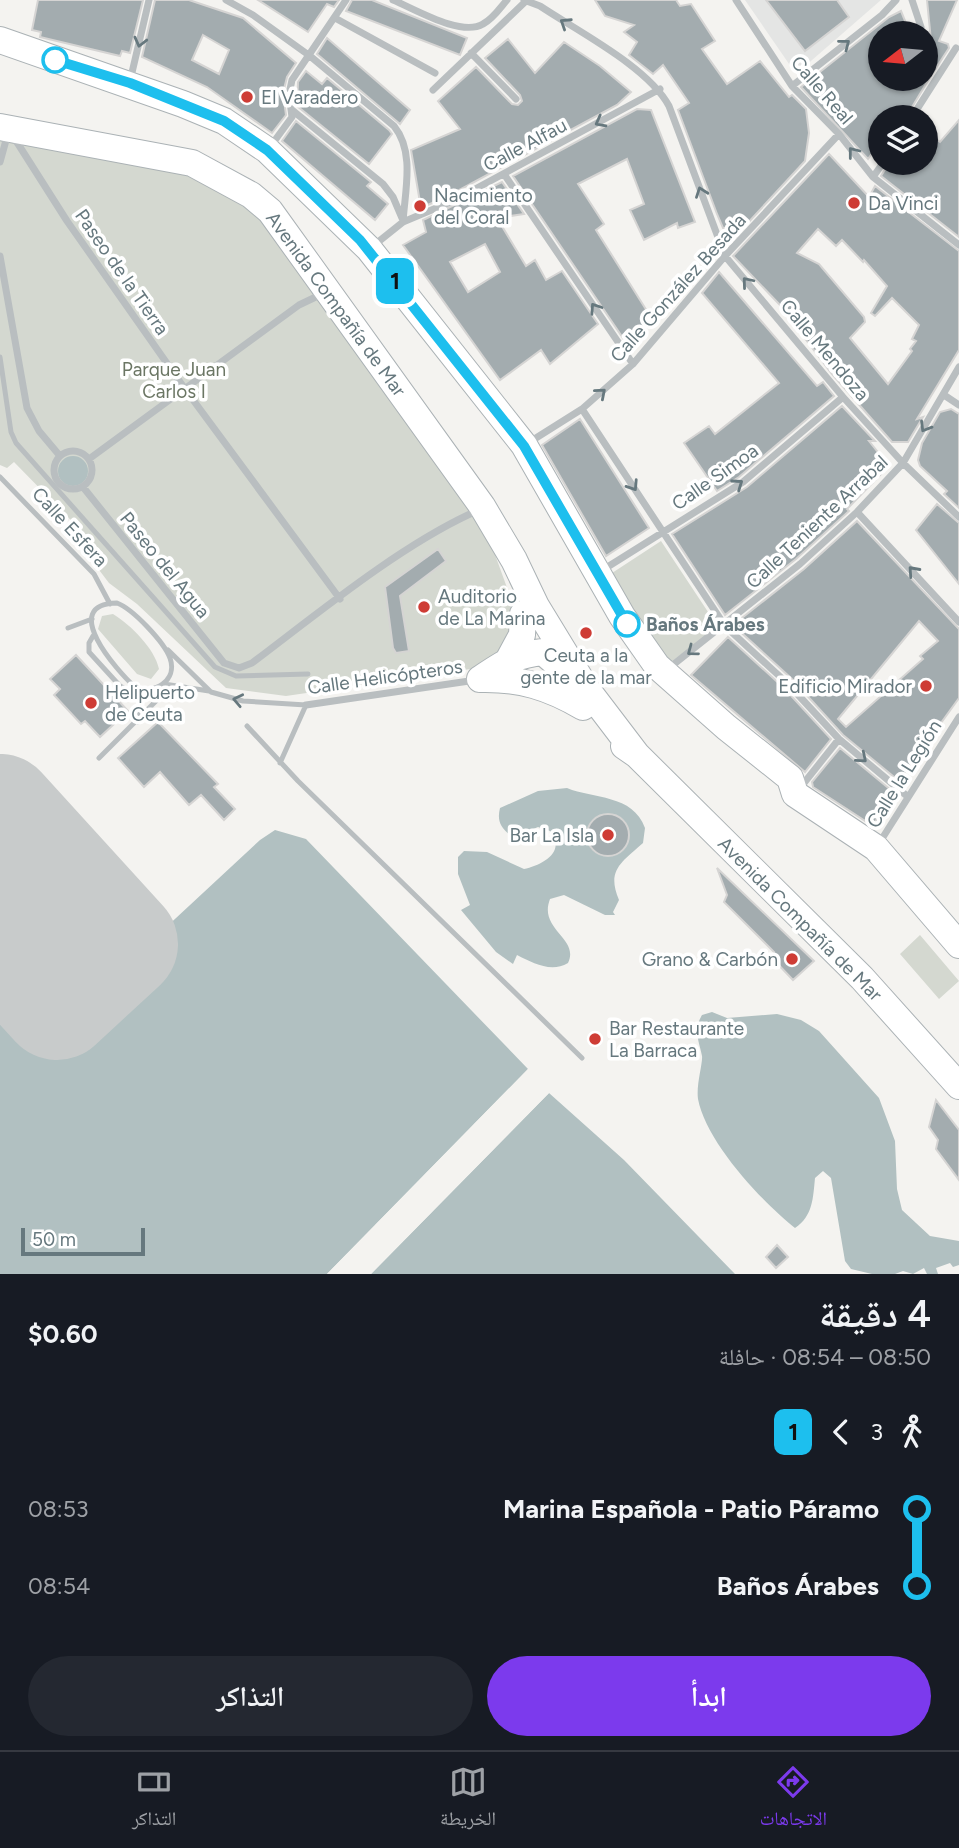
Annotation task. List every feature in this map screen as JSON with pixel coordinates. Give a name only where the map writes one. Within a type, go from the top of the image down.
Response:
[{"type":"street","points":[[130,83],[149,0]]},
{"type":"street","points":[[226,0],[253,15],[310,57],[394,126],[407,149],[403,222]]},
{"type":"street","points":[[267,150],[288,123],[292,110],[289,87],[346,0]]},
{"type":"street","points":[[393,0],[463,28],[482,25],[507,0]]},
{"type":"street","points":[[433,90],[525,0],[540,6],[642,73],[660,89]]},
{"type":"street","points":[[540,6],[549,0]]},
{"type":"street","name":"Calle Real","points":[[736,0],[792,86],[839,134],[873,177],[959,245]]},
{"type":"street","points":[[792,86],[882,15],[896,0]]},
{"type":"street","points":[[912,0],[919,21]]},
{"type":"street","points":[[335,18],[435,73]]},
{"type":"street","points":[[0,40],[130,83],[224,121],[267,150],[369,249],[524,446],[627,624],[664,673],[790,778],[795,794],[876,848],[959,944]]},
{"type":"street","points":[[920,105],[956,48]]},
{"type":"street","points":[[471,53],[516,99]]},
{"type":"street","name":"Calle Alfau","points":[[369,249],[403,222],[453,201],[660,89]]},
{"type":"street","name":"Calle Mendoza","points":[[660,89],[669,106],[725,257],[843,397],[959,517]]},
{"type":"street","points":[[292,110],[383,184],[393,197],[403,222]]},
{"type":"street","points":[[0,162],[4,128]]},
{"type":"street","name":"Avenida Compañía de Mar","points":[[4,128],[192,163],[251,195],[270,211],[471,504],[529,610],[584,698]]},
{"type":"street","name":"Paseo de la Tierra","points":[[4,128],[184,389],[340,599]]},
{"type":"street","name":"Calle González Besada","points":[[524,446],[582,409],[633,364],[725,257],[839,134]]},
{"type":"street","points":[[504,174],[633,364]]},
{"type":"street","points":[[0,256],[27,408],[39,431],[60,456]]},
{"type":"street","points":[[89,459],[299,305],[327,292]]},
{"type":"street","name":"Calle Teniente Arrabal","points":[[664,673],[725,626],[857,512],[904,463],[959,367]]},
{"type":"street","points":[[944,395],[959,405]]},
{"type":"street","name":"Calle Simoa","points":[[598,573],[743,482],[843,397]]},
{"type":"street","points":[[582,409],[725,626],[788,684],[839,739],[907,796]]},
{"type":"street","points":[[75,451],[89,459],[92,475],[83,487],[70,489],[59,484],[54,472],[60,456],[75,451]]},
{"type":"street","name":"Paseo del Agua","points":[[83,487],[224,663],[239,668],[246,667],[340,599]]},
{"type":"street","points":[[340,599],[453,522],[471,504]]},
{"type":"street","points":[[857,512],[959,622]]},
{"type":"street","points":[[480,679],[511,669],[523,654],[543,652],[529,610]]},
{"type":"street","points":[[511,669],[529,610]]},
{"type":"street","name":"Avenida Compañía de Mar","points":[[543,652],[619,743],[637,755],[862,978],[959,1086]]},
{"type":"street","points":[[511,669],[558,692],[584,698]]},
{"type":"street","name":"Calle Helicópteros","points":[[306,705],[480,679]]},
{"type":"street","name":"Calle la Legión","points":[[876,848],[959,717]]},
{"type":"street","points":[[795,794],[839,739]]},
{"type":"lane","points":[[0,357],[11,432],[16,443],[215,667],[236,676],[308,674]]},
{"type":"lane","name":"Calle Esfera","points":[[0,477],[94,574],[110,604]]},
{"type":"lane","points":[[110,604],[96,612],[92,619],[93,636],[89,643],[89,652],[120,686],[127,690],[143,690]]},
{"type":"lane","name":"Calle Helicópteros","points":[[110,604],[125,606],[211,692]]},
{"type":"lane","points":[[68,628],[92,619]]},
{"type":"lane","points":[[93,636],[128,681],[143,690]]},
{"type":"lane","points":[[99,758],[138,722],[157,700],[171,673],[171,659],[163,646]]},
{"type":"lane","name":"Calle Helicópteros","points":[[143,690],[154,690],[164,685],[211,692],[243,701],[306,705]]},
{"type":"lane","points":[[138,722],[143,690]]},
{"type":"lane","points":[[280,763],[306,705]]},
{"type":"lane","points":[[247,726],[280,763],[582,1058]]},
{"type":"shaded area","points":[[745,0],[881,0],[796,74]]},
{"type":"shaded area","points":[[73,456],[84,460],[88,471],[84,482],[73,486],[62,482],[58,471],[62,460]]},
{"type":"shaded area","points":[[567,788],[611,799],[631,809],[645,828],[643,843],[623,861],[615,874],[615,890],[619,900],[613,912],[615,915],[605,915],[564,895],[550,899],[549,919],[569,947],[570,954],[568,963],[555,967],[542,966],[517,955],[513,964],[496,952],[461,910],[470,905],[458,874],[458,857],[464,851],[487,852],[524,869],[545,861],[554,851],[555,838],[550,831],[538,827],[519,835],[510,835],[499,820],[500,808],[538,791]],"holes":[[[608,814],[622,820],[629,836],[621,851],[607,856],[594,850],[587,833],[594,820]]]},
{"type":"shaded area","points":[[275,830],[306,839],[528,1069],[327,1274],[0,1274],[0,979],[9,970],[57,1024],[64,1022],[260,840]]},
{"type":"shaded area","points":[[712,1012],[727,1018],[777,1014],[801,1020],[819,1031],[879,1098],[895,1141],[897,1189],[902,1210],[930,1236],[959,1241],[959,1265],[953,1267],[950,1263],[936,1268],[938,1274],[927,1274],[924,1268],[913,1274],[903,1271],[895,1274],[872,1274],[851,1269],[845,1261],[831,1178],[823,1171],[815,1178],[809,1212],[795,1228],[767,1203],[737,1170],[712,1134],[698,1099],[702,1056],[698,1026],[702,1015]]},
{"type":"shaded area","points":[[549,1093],[624,1160],[735,1274],[371,1274]]},
{"type":"green space","name":"Parque Juan Carlos I","points":[[0,137],[239,186],[452,483],[493,549],[510,596],[515,619],[514,642],[484,667],[286,696],[226,688],[137,604],[109,583],[93,562],[103,553],[14,462],[7,468],[0,465]]},
{"type":"green space","points":[[661,541],[718,627],[667,665],[609,575]]},
{"type":"green space","points":[[113,614],[134,631],[153,654],[159,669],[151,679],[137,674],[98,629],[102,616]]},
{"type":"green space","points":[[920,935],[959,981],[939,999],[900,954]]},
{"type":"pier","points":[[528,1069],[531,1072],[332,1274],[327,1274]]},
{"type":"pier","points":[[546,1090],[549,1093],[371,1274],[368,1274]]},
{"type":"building","points":[[38,0],[143,0],[130,53],[122,51],[120,56],[40,37],[41,32],[32,30]]},
{"type":"building","points":[[155,0],[189,0],[243,18],[296,63],[287,77],[283,93],[286,115],[272,133],[207,87],[142,57]],"holes":[[[203,35],[229,50],[219,74],[192,60]]]},
{"type":"building","points":[[258,0],[339,0],[334,7],[327,4],[308,32]]},
{"type":"building","points":[[352,0],[372,0],[467,38],[460,55],[346,11]]},
{"type":"building","points":[[595,0],[676,0],[680,6],[691,4],[715,41],[702,49],[727,84],[760,61],[789,97],[792,95],[806,109],[809,133],[805,161],[745,226],[723,228],[678,110],[689,103],[663,65],[653,74],[629,55],[637,42],[624,32],[634,25],[605,16]]},
{"type":"building","points":[[766,0],[837,0],[849,17],[805,51]]},
{"type":"building","points":[[927,0],[957,0],[939,41],[948,44],[949,48],[938,65],[938,21],[929,21]]},
{"type":"building","points":[[901,11],[905,21],[884,21]]},
{"type":"building","points":[[868,34],[868,91],[922,91],[913,105],[868,105],[868,159],[801,87]]},
{"type":"building","points":[[327,38],[410,110],[400,124],[317,54]]},
{"type":"building","points":[[508,39],[535,73],[564,42],[600,66],[631,92],[617,105],[421,208],[411,150],[460,129],[438,101],[476,67],[512,104],[518,105],[522,101],[520,95],[485,58]]},
{"type":"building","points":[[306,71],[322,84],[327,78],[392,134],[369,164],[297,106],[298,82]]},
{"type":"building","points":[[637,109],[651,110],[695,222],[678,228],[677,223],[644,240],[630,210],[644,204],[627,159],[578,184],[604,224],[596,230],[652,319],[625,341],[513,176]]},
{"type":"building","points":[[959,120],[959,237],[881,176],[938,175],[938,141],[940,142]]},
{"type":"building","points":[[296,121],[371,182],[367,186],[388,204],[375,220],[282,141]]},
{"type":"building","points":[[829,154],[869,197],[875,186],[959,251],[959,350],[917,419],[923,417],[908,442],[892,442],[832,374],[779,304],[733,256]],"holes":[[[818,229],[836,246],[842,240],[887,286],[871,313],[875,316],[892,298],[919,325],[912,339],[916,341],[910,349],[912,351],[888,384],[850,338],[865,322],[864,317],[819,264],[797,253]]]},
{"type":"building","points":[[502,182],[524,214],[497,218],[526,266],[535,260],[546,280],[562,271],[598,324],[550,364],[541,350],[500,380],[403,245],[426,232],[423,220]],"holes":[[[485,244],[500,272],[468,292],[450,262]]]},
{"type":"building","points":[[719,272],[817,386],[823,382],[834,396],[739,477],[717,491],[684,443],[709,426],[715,434],[779,383],[702,293]]},
{"type":"building","points":[[842,406],[875,441],[869,441],[889,466],[847,509],[849,511],[796,559],[725,615],[672,534],[747,487]]},
{"type":"building","points":[[951,409],[959,414],[959,508],[944,494],[947,491],[920,466],[918,460],[922,443],[940,412]]},
{"type":"building","points":[[580,419],[649,528],[606,556],[542,445]]},
{"type":"building","points":[[937,504],[959,523],[959,584],[916,530]]},
{"type":"building","points":[[857,521],[959,629],[959,698],[899,781],[843,735],[792,679],[733,625],[804,569]],"holes":[[[919,621],[938,641],[920,656],[923,659],[846,727],[838,719]]]},
{"type":"building","points":[[438,549],[446,561],[400,596],[409,651],[396,653],[393,648],[385,587]]},
{"type":"building","points":[[728,637],[784,688],[831,739],[805,772],[691,675]]},
{"type":"building","name":"Helipuerto de Ceuta","points":[[76,655],[128,711],[100,737],[85,721],[81,724],[54,695],[60,689],[50,679]]},
{"type":"building","points":[[158,722],[218,784],[214,787],[235,809],[224,820],[201,795],[189,805],[160,772],[144,787],[118,758]]},
{"type":"building","points":[[840,748],[892,791],[873,826],[813,787],[812,782]]},
{"type":"building","name":"Bar La Isla","points":[[608,814],[623,820],[629,835],[623,850],[608,856],[593,850],[587,835],[593,820]]},
{"type":"building","points":[[717,868],[814,961],[793,980],[772,958],[774,952],[724,902],[727,895]]},
{"type":"building","points":[[936,1100],[959,1130],[959,1180],[936,1149],[938,1140],[929,1127]]},
{"type":"building","points":[[777,1245],[788,1257],[776,1268],[766,1257]]},
{"type":"runway","points":[[0,810],[122,944],[57,1004],[0,942]]},
{"type":"bus line","name":"1","points":[[55,60],[130,83],[224,121],[267,150],[360,240],[524,446],[627,624]]},
{"type":"place","name":"El Varadero","points":[[247,97]]},
{"type":"place","name":"Da Vinci","points":[[854,203]]},
{"type":"place","name":"Nacimiento del Coral","points":[[420,206]]},
{"type":"place","name":"Auditorio de La Marina","points":[[424,607]]},
{"type":"place","name":"Baños Árabes","points":[[627,624]]},
{"type":"place","name":"Ceuta a la gente de la mar","points":[[586,633]]},
{"type":"place","name":"Edificio Mirador","points":[[926,686]]},
{"type":"place","name":"Helipuerto de Ceuta","points":[[91,703]]},
{"type":"place","name":"Bar La Isla","points":[[608,835]]},
{"type":"place","name":"Grano & Carbón","points":[[792,959]]},
{"type":"place","name":"Bar Restaurante La Barraca","points":[[595,1039]]}]
